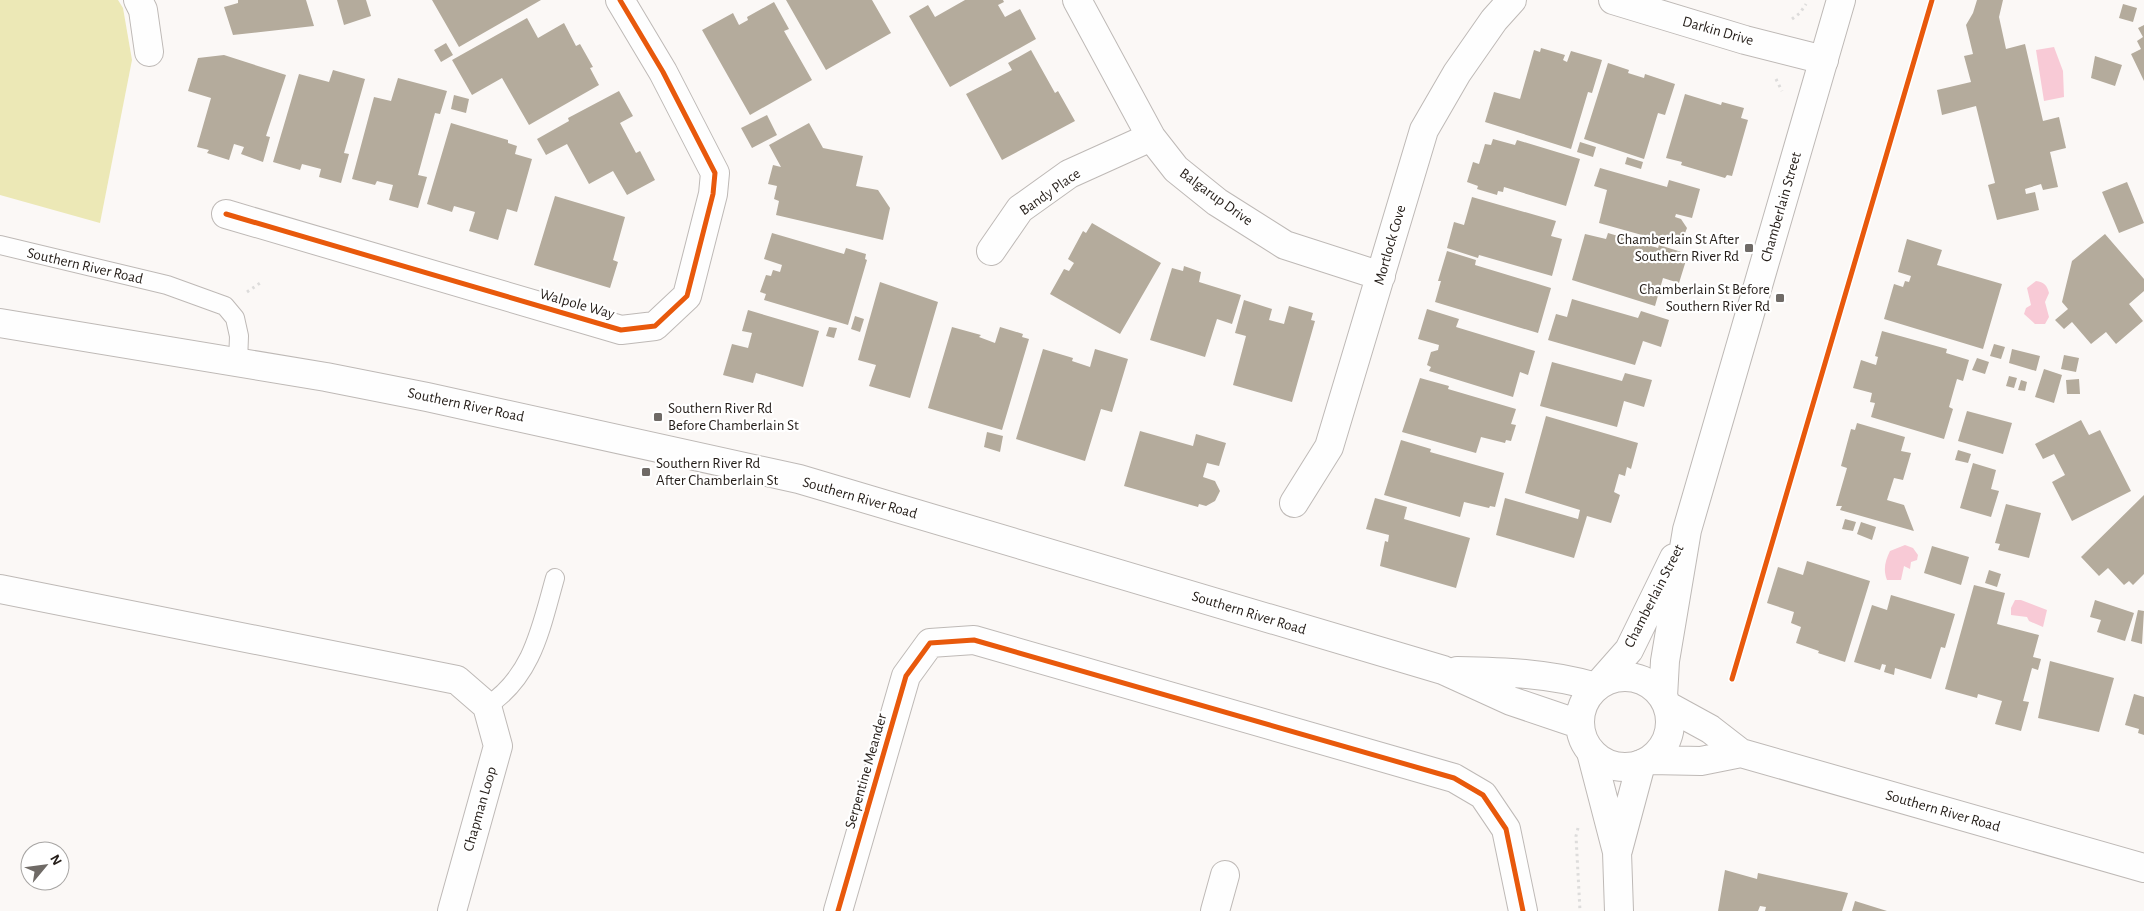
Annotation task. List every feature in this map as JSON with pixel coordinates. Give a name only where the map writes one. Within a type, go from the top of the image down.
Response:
[{"type":"street","points":[[138,0],[143,10],[149,52]]},
{"type":"street","name":"Walpole Way","points":[[226,214],[621,330],[655,326],[687,296],[713,194],[715,174],[663,72],[620,0]]},
{"type":"street","name":"Balgarup Drive","points":[[1077,0],[1151,137],[1176,169],[1210,197],[1284,244],[1381,276]]},
{"type":"street","name":"Mortlock Cove","points":[[1294,503],[1329,447],[1424,130],[1457,73],[1494,20],[1512,0]]},
{"type":"street","name":"Darkin Drive","points":[[1613,0],[1745,40],[1824,60]]},
{"type":"street","name":"Chamberlain Street","points":[[1665,702],[1665,661],[1687,530],[1841,0]]},
{"type":"street","name":"Bandy Place","points":[[990,251],[1020,209],[1061,180],[1151,137]]},
{"type":"street","name":"Southern River Road","points":[[0,323],[238,362],[427,397],[799,479],[1443,670],[1511,701],[1579,724]]},
{"type":"street","name":"Chamberlain Street","points":[[1597,685],[1629,650],[1687,530]]},
{"type":"street","points":[[0,589],[458,680],[487,706]]},
{"type":"street","name":"Serpentine Meander","points":[[838,911],[906,676],[930,643],[974,640],[1454,778],[1483,795],[1506,829],[1523,911]]},
{"type":"street","name":"Southern River Road","points":[[1443,670],[1515,672],[1565,678],[1597,685]]},
{"type":"street","points":[[1630,676],[1645,681],[1665,702],[1670,722],[1668,736],[1661,750],[1645,762],[1623,767],[1614,766],[1597,758],[1591,752],[1583,739],[1579,724],[1586,699],[1597,685],[1614,678],[1630,676]]},
{"type":"street","name":"Southern River Road","points":[[1665,702],[1710,729],[1741,753],[2144,868]]},
{"type":"street","name":"Chapman Loop","points":[[452,911],[498,746],[487,706]]},
{"type":"street","points":[[1591,752],[1617,852],[1619,911]]},
{"type":"street","name":"Southern River Road","points":[[1645,762],[1701,761],[1741,753]]},
{"type":"street","points":[[1617,852],[1645,762]]},
{"type":"street","points":[[1215,911],[1225,876]]},
{"type":"lane","name":"Southern River Road","points":[[0,245],[167,285],[225,306],[235,318],[239,336],[238,362]]},
{"type":"lane","points":[[487,706],[503,696],[520,674],[533,652],[555,578]]},
{"type":"shaded area","points":[[0,0],[118,0],[123,8],[132,60],[100,223],[0,195]]},
{"type":"shaded area","points":[[2054,47],[2063,71],[2064,97],[2044,101],[2036,50]]},
{"type":"shaded area","points":[[2036,281],[2045,284],[2049,293],[2045,302],[2049,317],[2045,324],[2035,324],[2024,314],[2026,308],[2031,305],[2027,288]]},
{"type":"shaded area","points":[[1905,545],[1913,548],[1918,555],[1917,560],[1911,562],[1910,569],[1904,566],[1901,580],[1887,580],[1885,566],[1890,551]]},
{"type":"shaded area","points":[[2015,600],[2021,600],[2047,610],[2043,627],[2029,621],[2027,617],[2011,615],[2011,608]]},
{"type":"building","points":[[238,0],[306,0],[314,26],[233,35],[224,7],[238,3]]},
{"type":"building","points":[[337,0],[366,0],[371,16],[344,25]]},
{"type":"building","points":[[432,0],[541,0],[459,47]]},
{"type":"building","points":[[786,0],[872,0],[891,33],[826,70]]},
{"type":"building","points":[[965,0],[1003,0],[1004,2],[998,5],[1005,17],[1020,9],[1036,39],[950,87],[909,16],[928,5],[935,17]]},
{"type":"building","points":[[1977,0],[2003,0],[1999,17],[2006,49],[2025,44],[2043,121],[2059,117],[2066,148],[2050,152],[2058,187],[2043,190],[2041,184],[2025,189],[2026,194],[2035,192],[2039,210],[1997,220],[1988,185],[1995,183],[1976,106],[1942,115],[1937,90],[1971,82],[1964,56],[1973,54],[1966,25],[1973,13]]},
{"type":"building","points":[[774,2],[789,29],[784,31],[812,80],[750,115],[702,30],[733,13],[739,25],[748,20],[747,17]]},
{"type":"building","points":[[2123,4],[2137,8],[2133,22],[2119,18]]},
{"type":"building","points":[[527,18],[538,38],[564,23],[576,46],[580,44],[593,67],[590,68],[599,85],[529,125],[502,78],[472,95],[452,60]]},
{"type":"building","points":[[2144,25],[2144,81],[2131,54],[2141,49],[2137,41],[2143,37],[2138,28]]},
{"type":"building","points":[[446,43],[453,55],[441,62],[434,50]]},
{"type":"building","points":[[1541,48],[1565,55],[1563,60],[1567,62],[1571,51],[1602,60],[1592,93],[1588,92],[1571,149],[1485,122],[1494,92],[1520,99],[1534,50],[1540,52]]},
{"type":"building","points":[[1031,50],[1055,93],[1058,91],[1075,121],[1002,160],[966,94],[1012,70],[1008,63]]},
{"type":"building","points":[[224,55],[286,75],[266,136],[270,137],[263,162],[241,154],[244,147],[234,144],[229,160],[207,153],[209,150],[197,147],[211,98],[188,91],[198,58]]},
{"type":"building","points":[[2095,56],[2122,65],[2115,86],[2091,78]]},
{"type":"building","points":[[1608,63],[1629,70],[1628,73],[1644,78],[1645,74],[1675,84],[1665,115],[1658,113],[1644,159],[1584,139]]},
{"type":"building","points":[[333,70],[365,79],[344,153],[349,154],[341,183],[319,177],[321,169],[302,164],[300,170],[273,162],[299,74],[329,82]]},
{"type":"building","points":[[398,78],[447,91],[440,114],[435,113],[418,175],[427,177],[418,208],[389,200],[393,185],[377,181],[375,185],[352,179],[374,97],[391,101]]},
{"type":"building","points":[[619,91],[633,116],[620,123],[636,153],[640,151],[655,180],[627,195],[613,171],[589,184],[567,144],[546,155],[537,139],[569,121],[568,118]]},
{"type":"building","points":[[1685,94],[1721,105],[1722,102],[1744,108],[1741,118],[1748,120],[1732,176],[1727,175],[1725,178],[1681,165],[1682,162],[1666,158]]},
{"type":"building","points":[[454,95],[469,99],[466,113],[451,109]]},
{"type":"building","points":[[767,115],[777,135],[752,148],[741,128]]},
{"type":"building","points":[[451,123],[508,140],[508,143],[517,146],[515,154],[532,159],[517,212],[507,209],[498,240],[469,231],[475,212],[454,206],[452,212],[427,204]]},
{"type":"building","points":[[809,123],[823,148],[863,156],[856,186],[878,190],[890,208],[883,240],[776,215],[779,201],[774,199],[777,186],[768,184],[773,165],[781,167],[769,145]]},
{"type":"building","points":[[1493,139],[1515,145],[1517,140],[1580,159],[1566,206],[1504,187],[1503,192],[1498,191],[1497,195],[1477,189],[1478,186],[1467,182],[1473,162],[1479,164],[1485,144],[1491,145]]},
{"type":"building","points":[[1580,142],[1596,147],[1593,157],[1577,152]]},
{"type":"building","points":[[1627,157],[1643,162],[1641,169],[1625,164]]},
{"type":"building","points":[[1600,168],[1667,187],[1669,180],[1700,189],[1692,218],[1676,214],[1675,217],[1681,219],[1687,228],[1683,238],[1674,244],[1599,223],[1607,190],[1594,186]]},
{"type":"building","points":[[2127,182],[2144,223],[2119,233],[2102,192]]},
{"type":"building","points":[[555,196],[625,217],[613,260],[618,262],[610,288],[534,265]]},
{"type":"building","points":[[1472,197],[1556,221],[1551,236],[1562,239],[1552,276],[1479,255],[1478,258],[1447,248],[1454,222],[1464,225]]},
{"type":"building","points":[[1092,223],[1161,263],[1120,334],[1050,294],[1064,269],[1069,271],[1074,263],[1068,259],[1083,231],[1086,233]]},
{"type":"building","points":[[772,233],[844,254],[846,248],[866,254],[865,259],[867,260],[848,325],[764,300],[766,294],[760,292],[766,275],[771,276],[773,270],[780,272],[782,265],[764,259]]},
{"type":"building","points":[[1608,233],[1658,248],[1659,245],[1688,254],[1679,283],[1663,278],[1655,306],[1572,280],[1585,234],[1606,239]]},
{"type":"building","points":[[2105,234],[2144,279],[2144,291],[2129,304],[2143,321],[2116,344],[2106,332],[2091,344],[2072,322],[2064,329],[2055,320],[2068,309],[2062,302],[2072,261]]},
{"type":"building","points":[[1907,239],[1942,250],[1937,265],[2002,284],[1983,349],[1884,319],[1894,284],[1903,287],[1905,281],[1909,282],[1911,276],[1898,272]]},
{"type":"building","points":[[1447,251],[1476,260],[1475,265],[1551,288],[1538,333],[1435,302],[1441,281],[1438,281]]},
{"type":"building","points":[[1184,266],[1201,272],[1199,282],[1241,295],[1232,324],[1217,319],[1205,357],[1150,340],[1172,268],[1183,271]]},
{"type":"building","points":[[880,282],[938,302],[910,398],[869,386],[876,365],[858,360]]},
{"type":"building","points":[[1572,299],[1638,318],[1641,311],[1669,320],[1661,347],[1643,341],[1635,365],[1548,340],[1556,314],[1567,317]]},
{"type":"building","points":[[1244,300],[1272,309],[1269,320],[1284,324],[1289,306],[1313,313],[1311,320],[1315,321],[1292,402],[1233,385],[1246,336],[1235,333]]},
{"type":"building","points":[[1427,309],[1459,319],[1456,327],[1535,351],[1528,375],[1520,372],[1513,397],[1429,371],[1431,367],[1427,365],[1431,352],[1438,350],[1439,345],[1418,339]]},
{"type":"building","points":[[748,310],[819,331],[803,387],[756,373],[753,383],[723,375],[732,344],[748,348],[752,333],[742,331]]},
{"type":"building","points":[[855,316],[864,319],[860,332],[851,329]]},
{"type":"building","points":[[829,327],[837,328],[834,338],[826,336]]},
{"type":"building","points":[[952,327],[981,335],[979,337],[995,343],[1000,327],[1023,334],[1022,337],[1029,339],[1002,430],[928,408]]},
{"type":"building","points":[[1882,331],[1947,349],[1946,353],[1969,360],[1963,381],[1957,379],[1949,407],[1953,409],[1944,439],[1871,417],[1875,403],[1870,402],[1872,393],[1853,388],[1861,360],[1876,365],[1878,357],[1875,356]]},
{"type":"building","points":[[1994,344],[2005,347],[2001,359],[1990,356]]},
{"type":"building","points":[[1043,349],[1073,358],[1072,361],[1090,367],[1095,349],[1128,359],[1112,412],[1101,409],[1085,461],[1016,439]]},
{"type":"building","points":[[2012,349],[2040,356],[2036,371],[2009,363]]},
{"type":"building","points":[[2064,355],[2079,358],[2076,372],[2061,369]]},
{"type":"building","points":[[1977,358],[1989,362],[1985,374],[1972,370]]},
{"type":"building","points":[[1552,362],[1622,381],[1625,373],[1652,380],[1644,407],[1624,401],[1617,427],[1540,406]]},
{"type":"building","points":[[2044,369],[2062,375],[2054,403],[2035,397]]},
{"type":"building","points":[[2009,376],[2017,378],[2014,388],[2006,386]]},
{"type":"building","points":[[1420,378],[1449,386],[1448,389],[1516,409],[1511,424],[1516,425],[1511,441],[1506,440],[1505,443],[1481,437],[1476,453],[1402,432]]},
{"type":"building","points":[[2079,379],[2080,394],[2067,394],[2066,380]]},
{"type":"building","points":[[2021,380],[2027,382],[2025,391],[2018,390]]},
{"type":"building","points":[[1967,411],[2012,423],[2003,454],[1958,441]]},
{"type":"building","points":[[1546,416],[1638,443],[1631,469],[1627,467],[1625,476],[1619,474],[1614,492],[1620,495],[1611,523],[1587,516],[1574,558],[1496,535],[1505,498],[1578,519],[1580,510],[1525,493]]},
{"type":"building","points":[[2081,420],[2089,435],[2100,430],[2131,491],[2072,521],[2052,482],[2065,475],[2054,454],[2043,459],[2035,444]]},
{"type":"building","points":[[1857,423],[1905,437],[1901,451],[1911,453],[1903,480],[1894,478],[1887,500],[1904,505],[1914,531],[1840,510],[1842,506],[1836,506],[1847,468],[1841,466],[1851,429],[1855,430]]},
{"type":"building","points":[[1140,431],[1193,446],[1196,434],[1226,443],[1219,466],[1207,463],[1203,477],[1215,481],[1220,491],[1215,501],[1206,506],[1199,504],[1198,507],[1124,486]]},
{"type":"building","points":[[987,432],[1003,436],[1000,452],[984,447]]},
{"type":"building","points":[[1401,440],[1431,449],[1430,452],[1504,473],[1495,507],[1490,506],[1489,508],[1464,502],[1460,517],[1384,495]]},
{"type":"building","points":[[1958,450],[1971,454],[1968,463],[1955,460]]},
{"type":"building","points":[[1973,463],[1996,470],[1991,489],[1999,491],[1991,517],[1960,508]]},
{"type":"building","points":[[2144,495],[2144,574],[2133,585],[2129,581],[2124,585],[2108,568],[2099,576],[2081,557]]},
{"type":"building","points":[[1375,498],[1407,507],[1404,519],[1470,538],[1456,588],[1380,566],[1385,541],[1388,542],[1389,535],[1366,529]]},
{"type":"building","points":[[2006,504],[2041,513],[2029,558],[1998,550],[2000,544],[1995,543]]},
{"type":"building","points":[[1845,519],[1856,522],[1853,531],[1842,529]]},
{"type":"building","points":[[1861,522],[1876,527],[1872,540],[1857,534]]},
{"type":"building","points":[[1932,546],[1969,557],[1961,585],[1924,573]]},
{"type":"building","points":[[1807,561],[1870,581],[1845,662],[1796,643],[1801,627],[1791,623],[1794,612],[1767,603],[1778,567],[1803,575]]},
{"type":"building","points":[[1989,570],[2001,574],[1997,587],[1985,583]]},
{"type":"building","points":[[1974,585],[2005,593],[1997,624],[2039,635],[2033,657],[2041,659],[2038,670],[2032,668],[2023,701],[2029,702],[2021,731],[1995,724],[2002,701],[1978,694],[1977,698],[1945,689]]},
{"type":"building","points":[[1891,595],[1955,614],[1945,648],[1941,647],[1931,679],[1895,668],[1894,675],[1884,672],[1886,665],[1882,664],[1880,670],[1854,662],[1872,605],[1887,610]]},
{"type":"building","points":[[2095,600],[2134,613],[2125,641],[2097,632],[2101,620],[2090,617]]},
{"type":"building","points":[[2138,610],[2144,611],[2142,644],[2131,641]]},
{"type":"building","points":[[2050,661],[2114,678],[2099,732],[2038,718]]},
{"type":"building","points":[[2134,694],[2144,697],[2144,735],[2138,733],[2139,729],[2125,725]]},
{"type":"building","points":[[1725,870],[1757,879],[1758,873],[1848,893],[1842,911],[1765,911],[1766,907],[1760,906],[1758,911],[1718,911]]},
{"type":"building","points":[[1855,901],[1887,911],[1852,911]]},
{"type":"cycle path","points":[[226,214],[621,330],[655,326],[687,296],[713,194],[715,173],[663,72],[620,0]]},
{"type":"cycle path","points":[[1732,679],[1932,0]]},
{"type":"cycle path","points":[[838,911],[906,676],[930,643],[974,640],[1454,778],[1483,795],[1506,829],[1523,911]]},
{"type":"place","name":"Chamberlain St After Southern River Rd","points":[[1749,248]]},
{"type":"place","name":"Chamberlain St Before Southern River Rd","points":[[1780,298]]},
{"type":"place","name":"Southern River Rd Before Chamberlain St","points":[[658,417]]},
{"type":"place","name":"Southern River Rd After Chamberlain St","points":[[646,472]]}]
